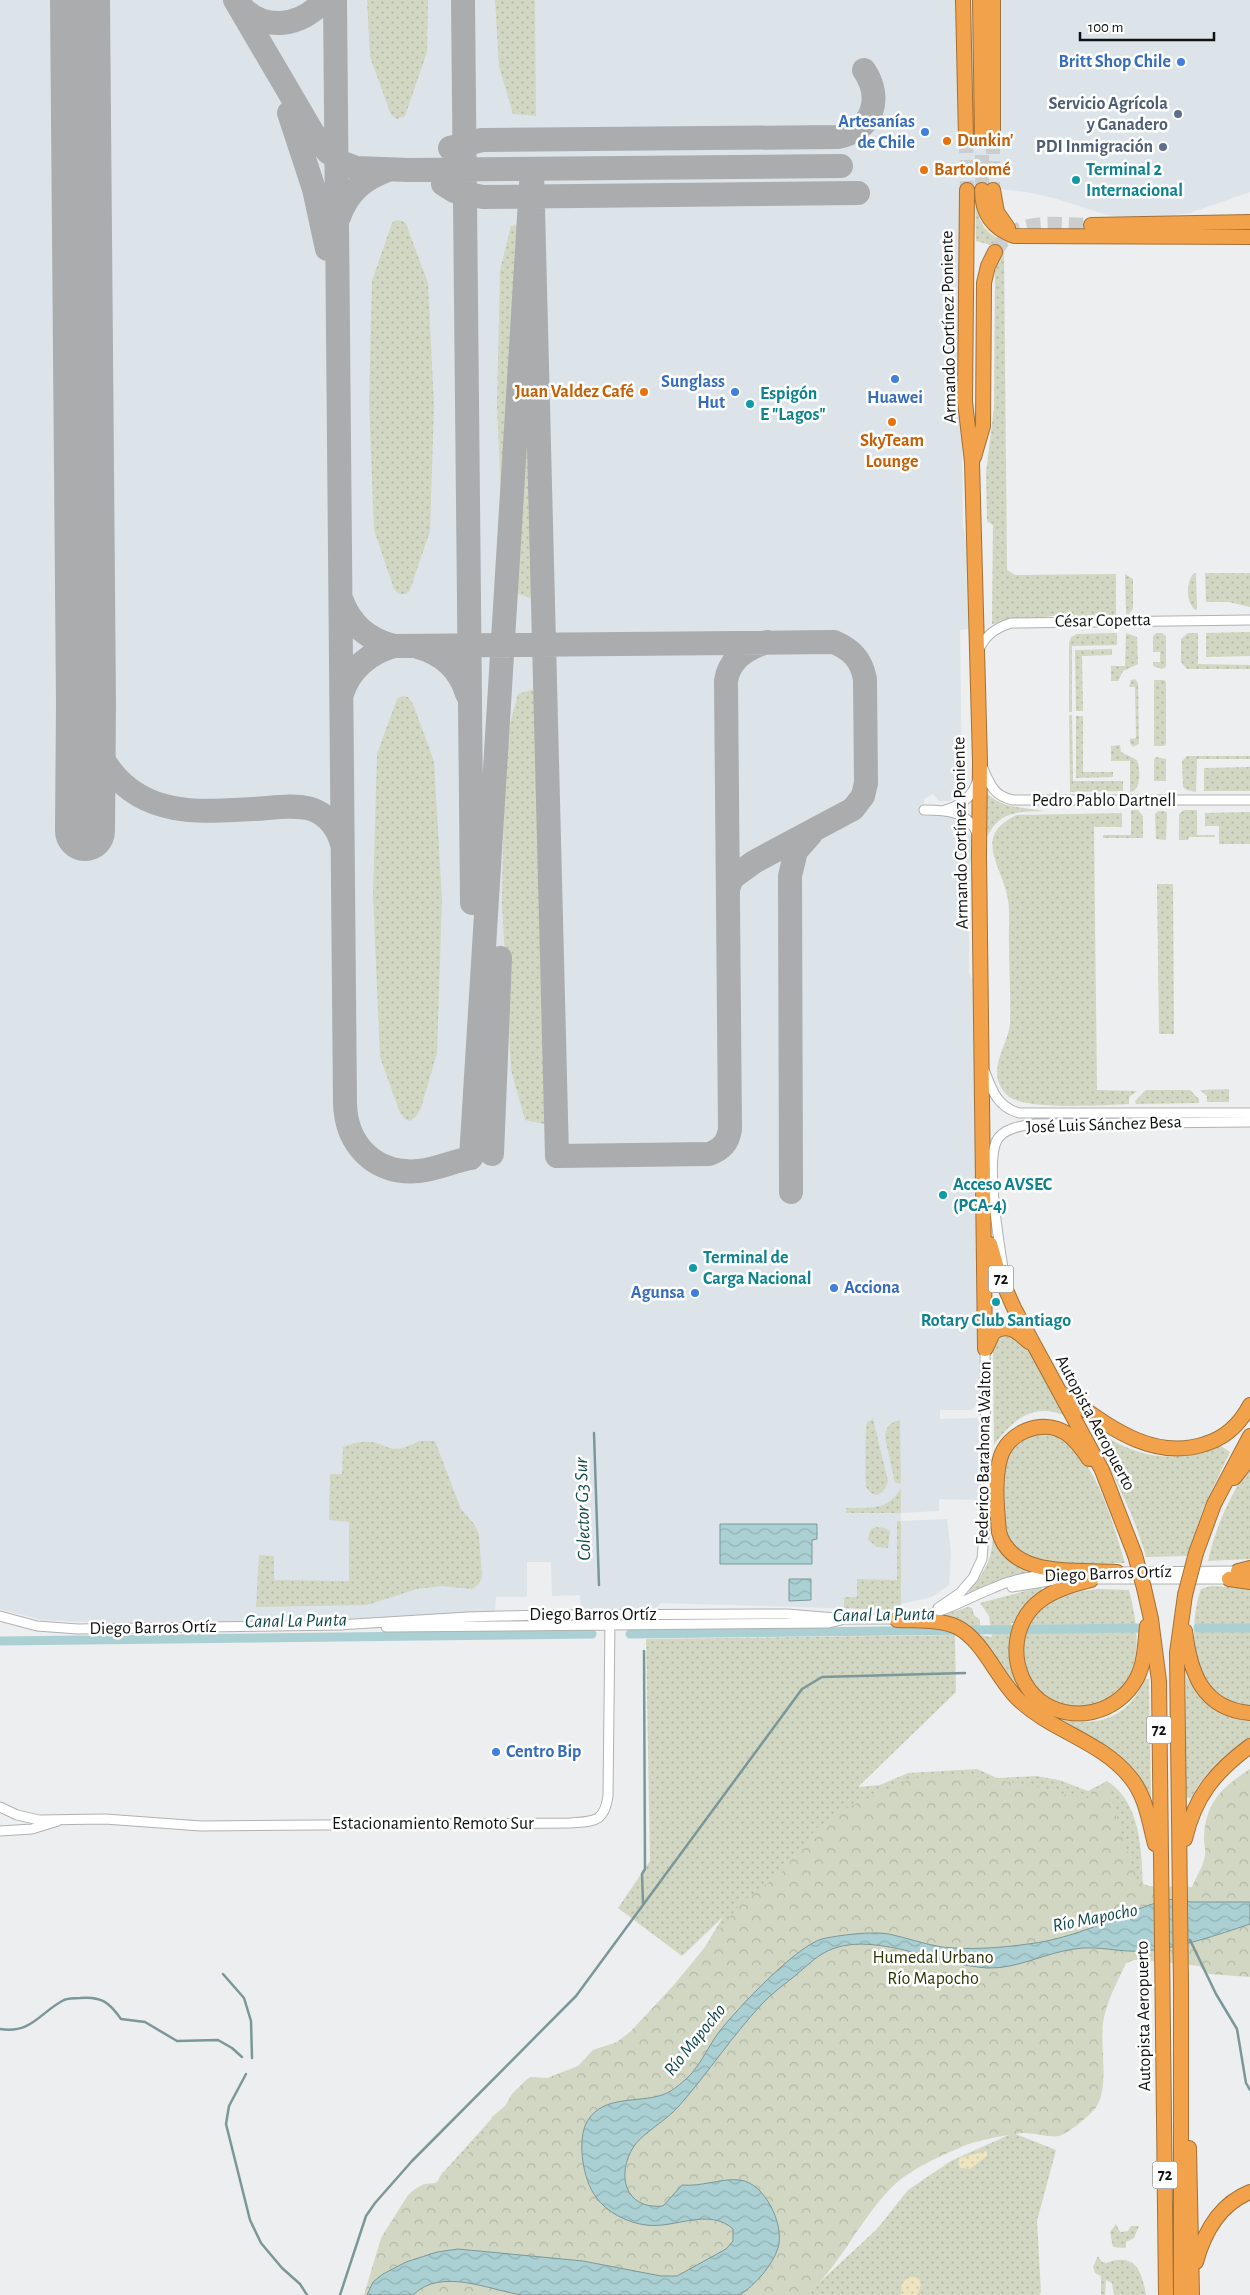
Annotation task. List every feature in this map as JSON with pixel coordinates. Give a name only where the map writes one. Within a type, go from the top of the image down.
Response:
[{"type":"highway","points":[[963,0],[966,139]]},
{"type":"highway","points":[[980,0],[981,76],[987,140],[993,0]]},
{"type":"highway","name":"Armando Cortínez Poniente","points":[[967,190],[965,402],[972,462],[980,768],[979,837],[984,1204]]},
{"type":"highway","points":[[987,190],[984,209],[995,225],[1004,232],[1014,236],[1250,237]]},
{"type":"highway","points":[[1092,225],[1250,222]]},
{"type":"highway","name":"Armando Cortínez Poniente","points":[[972,462],[983,426],[984,283],[988,266],[995,252]]},
{"type":"highway","points":[[984,1204],[985,1349]]},
{"type":"highway","name":"Autopista Aeropuerto","points":[[984,1204],[992,1253],[1007,1292],[1034,1348],[1091,1448],[1114,1497],[1135,1555],[1145,1592],[1159,1681],[1166,2295]]},
{"type":"highway","points":[[985,1349],[993,1333],[1005,1328],[1015,1330],[1034,1348]]},
{"type":"highway","points":[[1060,1392],[1124,1435],[1148,1445],[1171,1449],[1198,1446],[1220,1437],[1238,1422],[1250,1405]]},
{"type":"highway","points":[[1114,1497],[1076,1442],[1057,1430],[1041,1427],[1025,1431],[1012,1439],[1002,1452],[997,1476],[999,1532],[1001,1540],[1010,1553],[1024,1562],[1037,1567],[1117,1572]]},
{"type":"highway","name":"Autopista Aeropuerto","points":[[1181,2295],[1182,2093],[1177,1653],[1182,1610],[1196,1553],[1214,1504],[1250,1436]]},
{"type":"highway","points":[[1214,1504],[1250,1458]]},
{"type":"highway","points":[[1091,1580],[1063,1588],[1042,1599],[1031,1609],[1022,1623],[1017,1638],[1018,1665],[1024,1681],[1034,1695],[1046,1705],[1060,1711],[1077,1714],[1096,1712],[1120,1699],[1137,1678],[1143,1659],[1146,1639],[1145,1592]]},
{"type":"highway","points":[[1182,1610],[1189,1660],[1198,1682],[1208,1694],[1221,1704],[1237,1711],[1250,1713]]},
{"type":"highway","points":[[897,1620],[938,1622],[953,1625],[969,1636],[1003,1682],[1020,1701],[1050,1722],[1099,1751],[1130,1777],[1146,1807],[1161,1868]]},
{"type":"highway","points":[[1180,1859],[1189,1822],[1197,1801],[1219,1772],[1250,1746]]},
{"type":"highway","name":"Autopista Aeropuerto","points":[[1182,2093],[1190,2159],[1192,2295]]},
{"type":"highway","points":[[1192,2280],[1200,2250],[1214,2222],[1230,2204],[1250,2192]]},
{"type":"street","name":"César Copetta","points":[[976,662],[986,637],[997,628],[1011,623],[1250,620]]},
{"type":"street","name":"Pedro Pablo Dartnell","points":[[980,768],[992,789],[1001,797],[1013,800],[1250,800]]},
{"type":"street","points":[[944,810],[953,808],[969,796],[980,768]]},
{"type":"street","points":[[924,810],[957,812],[975,827],[979,837]]},
{"type":"street","name":"José Luis Sánchez Besa","points":[[983,1067],[1000,1102],[1008,1109],[1019,1113],[1250,1112]]},
{"type":"street","name":"José Luis Sánchez Besa","points":[[1007,1292],[994,1212],[994,1146],[1002,1134],[1034,1124],[1250,1122]]},
{"type":"street","name":"Federico Barahona Walton","points":[[920,1617],[948,1602],[973,1578],[982,1559],[986,1512],[985,1349]]},
{"type":"street","name":"Diego Barros Ortíz","points":[[0,1616],[37,1626],[78,1629],[338,1625],[468,1617],[612,1614],[787,1614],[847,1619],[897,1620],[939,1613],[992,1588],[1024,1578],[1054,1574],[1117,1572],[1245,1575]]},
{"type":"street","name":"Diego Barros Ortíz","points":[[971,1599],[1042,1581],[1245,1575]]},
{"type":"street","name":"Estacionamiento Remoto Sur","points":[[0,1807],[16,1815],[30,1818],[124,1820],[201,1826],[570,1823],[597,1820],[604,1814],[608,1796],[610,1625],[612,1614]]},
{"type":"street","name":"Diego Barros Ortíz","points":[[338,1625],[390,1627],[829,1623],[847,1619]]},
{"type":"street","name":"Estacionamiento Remoto Sur","points":[[0,1831],[32,1829],[60,1820]]},
{"type":"shaded area","points":[[0,0],[1250,0],[1250,192],[1190,213],[1141,219],[1107,215],[1054,198],[1027,192],[998,189],[959,191],[963,526],[972,565],[970,629],[960,630],[962,790],[956,799],[950,801],[939,801],[933,794],[924,799],[924,816],[953,815],[965,823],[973,842],[973,857],[969,865],[969,973],[976,986],[976,1167],[980,1401],[971,1410],[940,1410],[940,1419],[977,1418],[980,1421],[979,1500],[939,1499],[939,1511],[901,1513],[901,1521],[947,1519],[951,1552],[949,1585],[932,1597],[901,1604],[894,1610],[661,1603],[653,1611],[581,1611],[580,1595],[552,1596],[551,1562],[527,1562],[527,1597],[496,1597],[495,1612],[354,1619],[105,1623],[42,1620],[0,1609]]},
{"type":"green space","points":[[367,0],[428,0],[427,52],[405,116],[397,119],[391,115],[370,57]]},
{"type":"green space","points":[[495,0],[535,0],[536,116],[513,114],[499,66]]},
{"type":"green space","points":[[975,192],[978,212],[985,228],[998,238],[1009,242],[1004,248],[1007,570],[1015,575],[1116,574],[1116,615],[1052,616],[992,624],[993,525],[987,521],[986,473],[994,407],[995,271],[1001,252],[987,244],[976,241]]},
{"type":"green space","points":[[396,220],[403,221],[406,224],[428,283],[434,406],[430,531],[410,590],[406,594],[399,594],[394,589],[374,530],[369,400],[372,281],[392,223]]},
{"type":"green space","points":[[537,222],[541,601],[518,594],[503,545],[497,405],[500,270],[511,226]]},
{"type":"green space","points":[[1194,573],[1196,573],[1197,610],[1191,605],[1188,596],[1188,586]]},
{"type":"green space","points":[[1205,573],[1250,573],[1250,607],[1229,602],[1206,602]]},
{"type":"green space","points":[[1125,574],[1133,579],[1133,609],[1129,614],[1126,614]]},
{"type":"green space","points":[[1250,632],[1250,656],[1206,657],[1206,633]]},
{"type":"green space","points":[[1117,633],[1117,645],[1072,646],[1072,712],[1069,712],[1069,643],[1071,637],[1077,634]]},
{"type":"green space","points":[[1126,633],[1137,637],[1138,664],[1123,671],[1118,681],[1111,681],[1111,666],[1125,666]]},
{"type":"green space","points":[[1156,633],[1162,633],[1166,636],[1166,667],[1162,669],[1153,666],[1153,662],[1160,662],[1160,652],[1153,652],[1153,636]]},
{"type":"green space","points":[[1188,633],[1198,633],[1198,664],[1250,665],[1250,669],[1187,669],[1181,662],[1181,639]]},
{"type":"green space","points":[[1112,649],[1112,655],[1082,656],[1083,711],[1076,711],[1075,650]]},
{"type":"green space","points":[[1135,679],[1138,683],[1139,744],[1133,747],[1130,739],[1136,738],[1135,687],[1129,687],[1131,680]]},
{"type":"green space","points":[[1154,680],[1164,680],[1166,682],[1166,744],[1164,746],[1154,746]]},
{"type":"green space","points":[[541,687],[548,1125],[525,1120],[511,1070],[502,903],[505,742],[518,694]]},
{"type":"green space","points":[[402,696],[408,697],[413,704],[434,761],[442,899],[437,1053],[421,1108],[416,1117],[410,1121],[405,1119],[400,1113],[380,1057],[373,896],[377,754],[397,699]]},
{"type":"green space","points":[[1069,715],[1072,715],[1073,781],[1123,781],[1123,791],[1070,792]]},
{"type":"green space","points":[[1076,716],[1083,716],[1083,772],[1113,772],[1113,777],[1076,778]]},
{"type":"green space","points":[[1120,745],[1121,752],[1137,760],[1139,777],[1138,785],[1134,791],[1130,792],[1130,761],[1111,761],[1111,746]]},
{"type":"green space","points":[[1187,756],[1250,756],[1250,759],[1197,759],[1196,792],[1183,787],[1182,761]]},
{"type":"green space","points":[[1156,757],[1166,759],[1166,781],[1154,781],[1154,759]]},
{"type":"green space","points":[[1250,767],[1250,791],[1204,791],[1204,768]]},
{"type":"green space","points":[[986,792],[998,802],[1020,808],[1044,811],[1009,815],[997,823],[986,839]]},
{"type":"green space","points":[[1131,810],[1138,810],[1143,816],[1143,838],[1103,838],[1103,835],[1131,835]]},
{"type":"green space","points":[[1184,810],[1197,810],[1197,835],[1215,835],[1215,837],[1189,837],[1188,840],[1179,840],[1179,814]]},
{"type":"green space","points":[[1158,811],[1165,811],[1167,813],[1166,840],[1156,839],[1155,814]]},
{"type":"green space","points":[[1250,812],[1250,844],[1219,844],[1219,826],[1205,826],[1205,813]]},
{"type":"green space","points":[[1122,813],[1122,827],[1094,827],[1097,1090],[1137,1091],[1129,1097],[1129,1104],[1065,1106],[1016,1100],[1007,1095],[1000,1086],[997,1077],[999,1059],[1010,1024],[1010,1004],[1009,907],[1004,883],[995,861],[993,850],[996,831],[1004,823],[1017,815]]},
{"type":"green space","points":[[1157,884],[1173,884],[1174,1034],[1159,1034]]},
{"type":"green space","points":[[1229,1089],[1229,1102],[1207,1102],[1207,1096],[1200,1090]]},
{"type":"green space","points":[[1146,1090],[1190,1090],[1199,1099],[1199,1103],[1136,1104],[1135,1101]]},
{"type":"green space","points":[[1005,1336],[1020,1340],[1026,1347],[1039,1365],[1068,1417],[1045,1411],[1025,1415],[1009,1427],[994,1445],[993,1350],[999,1339]]},
{"type":"green space","points":[[873,1419],[888,1481],[884,1490],[875,1495],[866,1487],[865,1475],[866,1426],[867,1422]]},
{"type":"green space","points":[[900,1420],[901,1484],[895,1483],[885,1437],[889,1425]]},
{"type":"green space","points":[[1038,1433],[1054,1436],[1064,1441],[1088,1467],[1104,1498],[1125,1563],[1048,1563],[1026,1556],[1012,1543],[1007,1533],[1003,1514],[1003,1476],[1005,1464],[1013,1443]]},
{"type":"green space","points":[[1110,1439],[1151,1455],[1178,1456],[1207,1451],[1221,1446],[1230,1452],[1203,1509],[1187,1556],[1146,1557],[1131,1514],[1099,1446]]},
{"type":"green space","points":[[419,1441],[435,1441],[461,1509],[474,1524],[479,1534],[482,1577],[479,1584],[472,1589],[442,1586],[417,1589],[367,1605],[256,1607],[259,1555],[274,1556],[274,1580],[349,1581],[349,1522],[329,1520],[330,1474],[342,1474],[343,1447],[357,1442],[371,1442],[394,1449]]},
{"type":"green space","points":[[1250,1466],[1250,1559],[1208,1561],[1224,1511]]},
{"type":"green space","points":[[901,1488],[901,1513],[846,1513],[846,1508],[870,1508],[884,1504],[890,1501]]},
{"type":"green space","points":[[897,1521],[901,1521],[901,1605],[894,1610],[844,1608],[844,1597],[857,1597],[857,1579],[897,1580]]},
{"type":"green space","points":[[876,1527],[885,1528],[890,1531],[888,1548],[877,1547],[868,1540],[870,1530]]},
{"type":"green space","points":[[993,1533],[1008,1559],[1026,1570],[1025,1574],[970,1593],[968,1590],[979,1578],[990,1557]]},
{"type":"green space","points":[[1211,1586],[1250,1588],[1250,1707],[1230,1702],[1215,1692],[1199,1666],[1195,1651],[1194,1635],[1197,1603],[1201,1589]]},
{"type":"green space","points":[[1041,1587],[1042,1593],[1015,1623],[1011,1623],[1010,1652],[1012,1669],[1025,1695],[1022,1695],[976,1636],[976,1629],[966,1628],[937,1617],[968,1607],[972,1608],[974,1615],[980,1620],[980,1635],[992,1637],[989,1616],[980,1603]]},
{"type":"green space","points":[[1098,1589],[1129,1590],[1136,1624],[1137,1641],[1131,1673],[1123,1686],[1111,1697],[1093,1705],[1073,1707],[1054,1703],[1038,1693],[1024,1667],[1022,1652],[1026,1625],[1038,1609],[1057,1598],[1068,1594]]},
{"type":"green space","points":[[955,1635],[956,1692],[858,1787],[880,1785],[908,1773],[977,1769],[997,1778],[1036,1776],[1059,1780],[1088,1791],[1107,1781],[1120,1792],[1129,1805],[1135,1820],[1141,1855],[1144,1906],[434,2191],[440,2176],[494,2116],[583,2070],[633,2031],[694,1965],[723,1917],[682,1956],[618,1908],[650,1861],[646,1639]]},
{"type":"green space","points":[[1186,1677],[1213,1706],[1229,1714],[1250,1719],[1250,1738],[1216,1764],[1202,1780],[1191,1799],[1186,1796]]},
{"type":"green space","points":[[1145,1679],[1149,1679],[1151,1798],[1147,1798],[1060,1723],[1061,1720],[1088,1722],[1100,1720],[1122,1711],[1131,1702]]},
{"type":"green space","name":"Humedal Urbano Río Mapocho","points":[[1250,1769],[1250,1977],[1209,1974],[1199,1966],[1143,1960],[1134,1960],[1126,1963],[1104,2015],[1102,2032],[1103,2087],[1097,2106],[1090,2114],[1059,2136],[1020,2133],[978,2141],[937,2158],[908,2174],[891,2188],[869,2214],[830,2270],[807,2295],[364,2295],[381,2238],[408,2195],[424,2184],[435,2183],[444,2177],[472,2149],[485,2133],[492,2117],[505,2106],[512,2094],[530,2077],[547,2078],[578,2066],[593,2050],[617,2042],[631,2031],[673,1986],[742,1902],[784,1871],[796,1852],[817,1828],[849,1807],[911,1779],[940,1774],[957,1774],[1029,1785],[1075,1797],[1088,1798],[1101,1785],[1107,1783],[1110,1786],[1118,1823],[1138,1882],[1149,1886],[1192,1887],[1204,1859],[1205,1826],[1211,1806],[1223,1790]]},
{"type":"green space","points":[[1013,2133],[1056,2150],[1037,2221],[1041,2292],[1039,2295],[806,2295],[877,2229],[908,2190],[951,2161]]},
{"type":"green space","points":[[1116,2224],[1120,2232],[1128,2231],[1131,2226],[1139,2226],[1134,2238],[1126,2242],[1126,2248],[1113,2247],[1110,2232]]},
{"type":"green space","points":[[1098,2256],[1102,2262],[1124,2260],[1135,2266],[1142,2278],[1146,2295],[1114,2295],[1112,2283],[1106,2280],[1105,2295],[1101,2295],[1101,2276],[1095,2273],[1093,2267]]},
{"type":"sand","points":[[987,2151],[987,2156],[970,2169],[960,2168],[958,2163],[960,2158]]},
{"type":"sand","points":[[909,2277],[918,2277],[920,2284],[917,2295],[901,2295],[902,2283]]},
{"type":"water","points":[[720,1524],[817,1524],[817,1539],[812,1540],[812,1564],[720,1564]]},
{"type":"water","points":[[789,1579],[811,1579],[811,1600],[789,1601]]},
{"type":"water","points":[[1174,1899],[1191,1902],[1250,1902],[1250,1924],[1172,1947],[1145,1951],[1092,1948],[1074,1949],[999,1968],[970,1966],[891,1947],[852,1944],[824,1953],[770,1996],[740,2029],[679,2106],[638,2141],[628,2157],[625,2168],[627,2188],[632,2196],[639,2202],[650,2206],[663,2206],[682,2185],[696,2185],[726,2180],[740,2180],[749,2183],[765,2197],[776,2217],[779,2228],[778,2248],[763,2274],[740,2295],[522,2295],[480,2285],[451,2281],[437,2282],[424,2287],[413,2295],[367,2295],[373,2282],[383,2274],[406,2262],[437,2252],[458,2249],[583,2261],[661,2276],[677,2276],[726,2249],[733,2241],[733,2229],[724,2223],[702,2219],[646,2225],[625,2219],[611,2212],[596,2197],[588,2181],[582,2148],[584,2128],[595,2112],[603,2107],[612,2103],[662,2095],[680,2084],[695,2069],[719,2032],[739,2009],[782,1966],[811,1944],[822,1939],[865,1933],[889,1934],[935,1946],[953,1948],[996,1947],[1038,1943],[1080,1932],[1149,1905]]},
{"type":"waterway","name":"Colector G3 Sur","points":[[594,1433],[599,1585]]},
{"type":"waterway","name":"Canal La Punta","points":[[630,1634],[1138,1628]]},
{"type":"waterway","name":"Canal La Punta","points":[[1198,1628],[1250,1628]]},
{"type":"waterway","name":"Canal La Punta","points":[[0,1641],[592,1634]]},
{"type":"waterway","points":[[643,1903],[642,1874],[645,1869],[644,1651]]},
{"type":"waterway","points":[[340,2295],[366,2216],[375,2203],[412,2161],[576,1996],[802,1689],[822,1677],[965,1673]]},
{"type":"waterway","points":[[1190,1940],[1216,1994],[1237,2029],[1246,2083],[1250,2090]]},
{"type":"waterway","points":[[223,1974],[244,1998],[251,2021],[252,2058]]},
{"type":"waterway","points":[[0,2029],[11,2030],[28,2025],[66,1999],[94,1998],[108,2004],[121,2019],[145,2022],[177,2041],[218,2040],[232,2048],[242,2057]]},
{"type":"waterway","points":[[246,2074],[229,2106],[226,2124],[250,2220],[261,2243],[282,2268],[300,2284],[307,2295]]},
{"type":"taxiway","points":[[235,0],[313,133],[328,152],[343,163],[356,168],[408,170],[841,166]]},
{"type":"taxiway","points":[[240,5],[249,14],[260,20],[271,23],[283,23],[305,16],[324,0]]},
{"type":"taxiway","points":[[335,0],[345,1103],[351,1132],[357,1144],[366,1154],[389,1168],[403,1171],[426,1170],[471,1158],[532,169],[557,1156],[709,1154],[721,1148],[728,1138],[730,1129],[726,681],[731,666],[740,656],[746,651],[767,642]]},
{"type":"taxiway","points":[[463,0],[472,903]]},
{"type":"taxiway","points":[[450,148],[482,140],[838,137],[850,134],[859,128],[867,121],[871,112],[873,91],[864,70]]},
{"type":"taxiway","points":[[289,113],[314,189],[327,249]]},
{"type":"taxiway","points":[[339,217],[347,200],[364,182],[388,170]]},
{"type":"taxiway","points":[[443,184],[454,191],[483,197],[858,193]]},
{"type":"taxiway","points":[[342,601],[350,617],[362,630],[377,640],[394,646],[834,642],[846,648],[855,656],[861,666],[865,679],[866,783],[863,796],[853,809],[754,862],[732,878],[729,886]]},
{"type":"taxiway","points":[[342,694],[350,677],[362,663],[369,657],[394,646]]},
{"type":"taxiway","points":[[418,647],[435,654],[449,664],[460,678],[467,694]]},
{"type":"taxiway","points":[[86,704],[89,723],[102,758],[124,785],[138,795],[155,803],[174,808],[194,810],[290,807],[311,809],[322,814],[331,822],[338,832],[342,844]]},
{"type":"taxiway","points":[[791,1192],[790,876],[796,851],[811,834]]},
{"type":"taxiway","points":[[475,1124],[479,1143],[492,1154],[500,958]]},
{"type":"runway","points":[[80,0],[86,704],[85,831]]},
{"type":"tunnel","points":[[966,139],[967,190]]},
{"type":"tunnel","points":[[982,140],[982,190]]},
{"type":"tunnel","points":[[993,140],[993,190]]},
{"type":"tunnel","points":[[995,252],[1004,239],[1025,227],[1044,224],[1091,225]]},
{"type":"place","name":"Britt Shop Chile","points":[[1181,62]]},
{"type":"place","name":"Servicio Agrícola y Ganadero","points":[[1178,114]]},
{"type":"place","name":"Artesanías de Chile","points":[[925,132]]},
{"type":"place","name":"Dunkin'","points":[[947,141]]},
{"type":"place","name":"PDI Inmigración","points":[[1163,147]]},
{"type":"place","name":"Bartolomé","points":[[924,170]]},
{"type":"place","name":"Terminal 2 Internacional","points":[[1076,180]]},
{"type":"place","name":"Huawei","points":[[895,379]]},
{"type":"place","name":"Juan Valdez Café","points":[[644,392]]},
{"type":"place","name":"Sunglass Hut","points":[[735,392]]},
{"type":"place","name":"Espigón E \"Lagos\"","points":[[750,404]]},
{"type":"place","name":"SkyTeam Lounge","points":[[892,422]]},
{"type":"place","name":"Acceso AVSEC (PCA-4)","points":[[943,1195]]},
{"type":"place","name":"Terminal de Carga Nacional","points":[[693,1268]]},
{"type":"place","name":"Acciona","points":[[834,1288]]},
{"type":"place","name":"Agunsa","points":[[695,1293]]},
{"type":"place","name":"Rotary Club Santiago","points":[[996,1302]]},
{"type":"place","name":"Centro Bip","points":[[496,1752]]},
{"type":"water label","name":"Río Mapocho","points":[[1095,1918]]},
{"type":"water label","name":"Río Mapocho","points":[[695,2040]]}]
